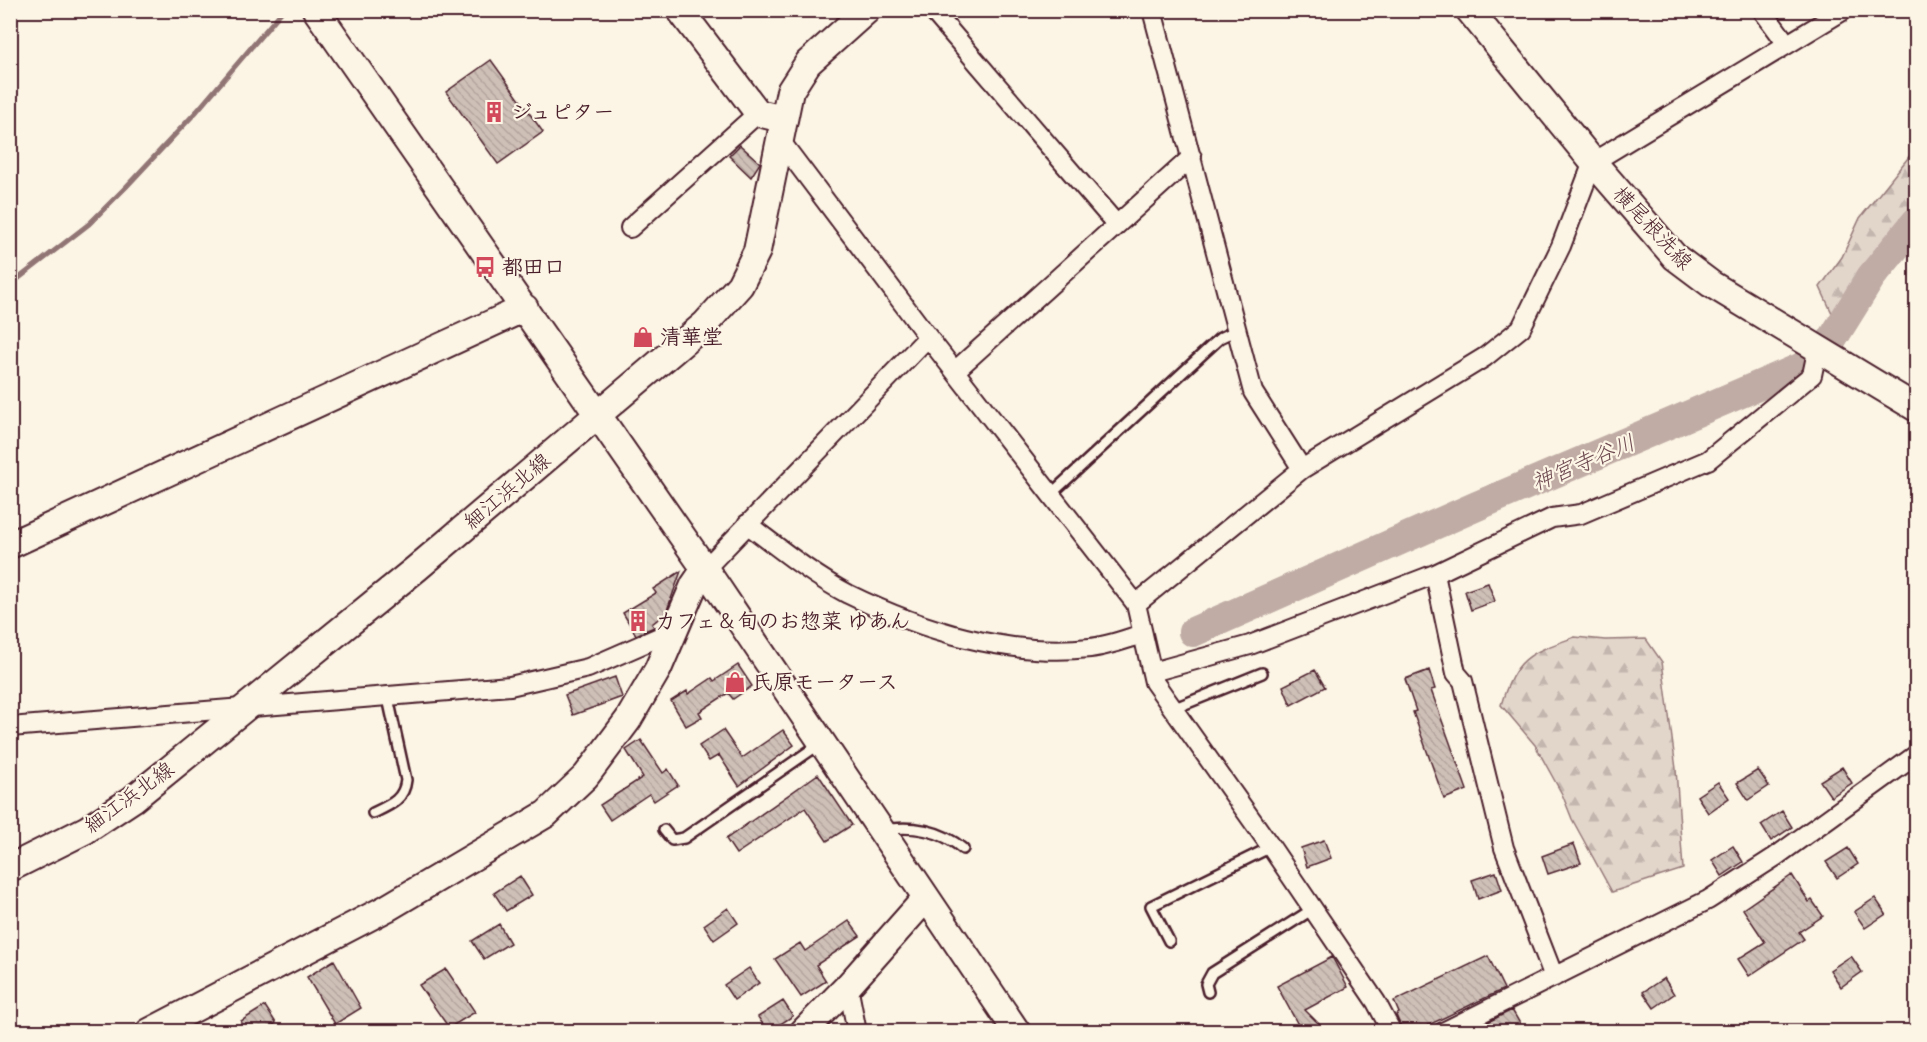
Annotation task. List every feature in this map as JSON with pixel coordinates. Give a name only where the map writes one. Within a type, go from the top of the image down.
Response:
[{"type":"street","points":[[680,10],[758,113],[781,129],[928,337],[1136,603],[1154,682],[1175,708],[1313,909],[1376,1002],[1392,1032]]},
{"type":"street","name":"細江浜北線","points":[[10,868],[86,830],[133,799],[417,568],[705,324],[740,285],[757,251],[790,91],[808,63],[867,10]]},
{"type":"street","points":[[932,10],[1116,224]]},
{"type":"street","points":[[1152,10],[1253,392],[1302,469]]},
{"type":"street","name":"横尾根洗線","points":[[1470,10],[1593,162],[1675,257],[1711,284],[1916,407]]},
{"type":"street","points":[[1762,10],[1787,44]]},
{"type":"street","points":[[1136,603],[1302,469],[1485,357],[1521,328],[1561,246],[1593,162],[1844,10]]},
{"type":"street","points":[[319,12],[705,569],[879,831],[1017,1032]]},
{"type":"street","points":[[630,228],[758,113]]},
{"type":"street","points":[[955,371],[1192,157]]},
{"type":"street","points":[[10,546],[525,308]]},
{"type":"street","points":[[149,1032],[387,908],[546,814],[586,776],[628,720],[658,669],[694,585],[705,569],[928,337]]},
{"type":"street","points":[[1152,672],[1250,645],[1435,574],[1552,518],[1581,514],[1708,460],[1812,375],[1818,347]]},
{"type":"street","points":[[747,524],[794,559],[847,593],[962,638],[1032,649],[1091,648],[1143,634]]},
{"type":"street","points":[[1435,574],[1456,673],[1463,681],[1504,848],[1554,977]]},
{"type":"street","points":[[10,727],[245,706],[388,698],[510,687],[562,676],[610,660],[675,630]]},
{"type":"street","points":[[1443,1032],[1708,900],[1775,857],[1917,755]]},
{"type":"street","points":[[803,1032],[926,900]]},
{"type":"street","points":[[848,986],[857,1032]]},
{"type":"lane","points":[[1051,494],[1220,338],[1237,330]]},
{"type":"lane","points":[[1175,708],[1262,673]]},
{"type":"lane","points":[[373,813],[396,802],[405,788],[406,780],[388,698]]},
{"type":"lane","points":[[664,830],[672,840],[684,838],[821,743]]},
{"type":"lane","points":[[879,831],[930,831],[954,841],[963,849]]},
{"type":"lane","points":[[1169,941],[1151,906],[1271,848]]},
{"type":"lane","points":[[1208,992],[1206,984],[1212,973],[1313,909]]},
{"type":"green space","points":[[1916,148],[1916,233],[1832,313],[1820,287],[1842,257],[1860,218]]},
{"type":"green space","points":[[1575,637],[1605,640],[1646,639],[1662,662],[1676,769],[1683,869],[1612,892],[1535,745],[1501,705],[1512,676],[1526,659],[1546,648]]},
{"type":"building","name":"ジュピター","points":[[491,60],[543,132],[498,164],[446,92]]},
{"type":"building","points":[[740,145],[760,163],[751,177],[729,156]]},
{"type":"building","points":[[681,571],[666,613],[652,624],[654,627],[636,635],[623,613],[656,593],[653,589]]},
{"type":"building","points":[[1488,583],[1495,601],[1471,610],[1465,591]]},
{"type":"building","points":[[738,665],[752,686],[733,699],[728,693],[699,712],[702,717],[686,726],[671,701],[687,691],[688,694],[712,678],[714,681]]},
{"type":"building","points":[[1315,670],[1325,687],[1291,705],[1283,686]]},
{"type":"building","points":[[1429,670],[1435,689],[1431,690],[1467,790],[1444,799],[1413,712],[1416,711],[1405,679]]},
{"type":"building","points":[[615,677],[622,697],[573,715],[565,695]]},
{"type":"building","points":[[723,730],[742,758],[783,730],[794,745],[739,786],[719,755],[709,761],[699,746]]},
{"type":"building","points":[[641,740],[663,773],[668,769],[678,785],[654,801],[649,794],[610,820],[600,805],[643,777],[626,750]]},
{"type":"building","points":[[1842,767],[1852,783],[1831,797],[1820,781]]},
{"type":"building","points":[[1758,770],[1769,786],[1748,800],[1737,783]]},
{"type":"building","points":[[818,774],[852,825],[827,841],[805,808],[736,854],[726,839]]},
{"type":"building","points":[[1718,782],[1729,798],[1708,813],[1697,796]]},
{"type":"building","points":[[1782,811],[1792,827],[1771,841],[1761,825]]},
{"type":"building","points":[[1324,840],[1331,858],[1307,867],[1301,848]]},
{"type":"building","points":[[1574,844],[1581,863],[1548,874],[1542,856]]},
{"type":"building","points":[[1733,846],[1743,862],[1722,876],[1712,860]]},
{"type":"building","points":[[1848,848],[1858,864],[1837,878],[1826,862]]},
{"type":"building","points":[[1496,872],[1502,890],[1478,899],[1472,880]]},
{"type":"building","points":[[1792,875],[1809,902],[1812,900],[1823,916],[1799,932],[1804,939],[1749,976],[1738,959],[1765,942],[1743,909]]},
{"type":"building","points":[[520,876],[532,895],[506,911],[494,893]]},
{"type":"building","points":[[1875,898],[1886,914],[1865,928],[1854,912]]},
{"type":"building","points":[[728,908],[738,923],[714,940],[704,925]]},
{"type":"building","points":[[849,921],[860,936],[816,965],[826,981],[801,997],[775,959],[800,943],[805,951]]},
{"type":"building","points":[[499,924],[510,943],[484,959],[472,941]]},
{"type":"building","points":[[1488,956],[1504,989],[1414,1032],[1403,1032],[1396,1015],[1399,1013],[1394,1001]]},
{"type":"building","points":[[1851,956],[1862,972],[1841,987],[1830,970]]},
{"type":"building","points":[[1332,957],[1348,987],[1305,1010],[1327,1032],[1302,1032],[1277,986]]},
{"type":"building","points":[[334,960],[361,1008],[335,1024],[307,977]]},
{"type":"building","points":[[749,968],[759,983],[734,1000],[724,985]]},
{"type":"building","points":[[446,969],[475,1012],[449,1028],[419,985]]},
{"type":"building","points":[[1664,978],[1674,994],[1654,1008],[1643,992]]},
{"type":"building","points":[[783,1001],[793,1016],[768,1032],[758,1017]]},
{"type":"building","points":[[265,1006],[276,1023],[263,1032],[247,1032],[241,1021]]},
{"type":"building","points":[[1512,1010],[1525,1032],[1472,1032],[1484,1024]]},
{"type":"waterway","points":[[10,285],[89,224],[126,187],[197,111],[283,10]]},
{"type":"waterway","name":"神宮寺谷川","points":[[1193,632],[1477,506],[1809,364],[1830,343],[1871,277],[1916,222]]},
{"type":"place","name":"ジュピター","points":[[494,112]]},
{"type":"place","name":"都田口","points":[[485,267]]},
{"type":"place","name":"清華堂","points":[[643,337]]},
{"type":"place","name":"カフェ＆旬のお惣菜 ゆあん","points":[[638,621]]},
{"type":"place","name":"氏原モータース","points":[[735,682]]}]
